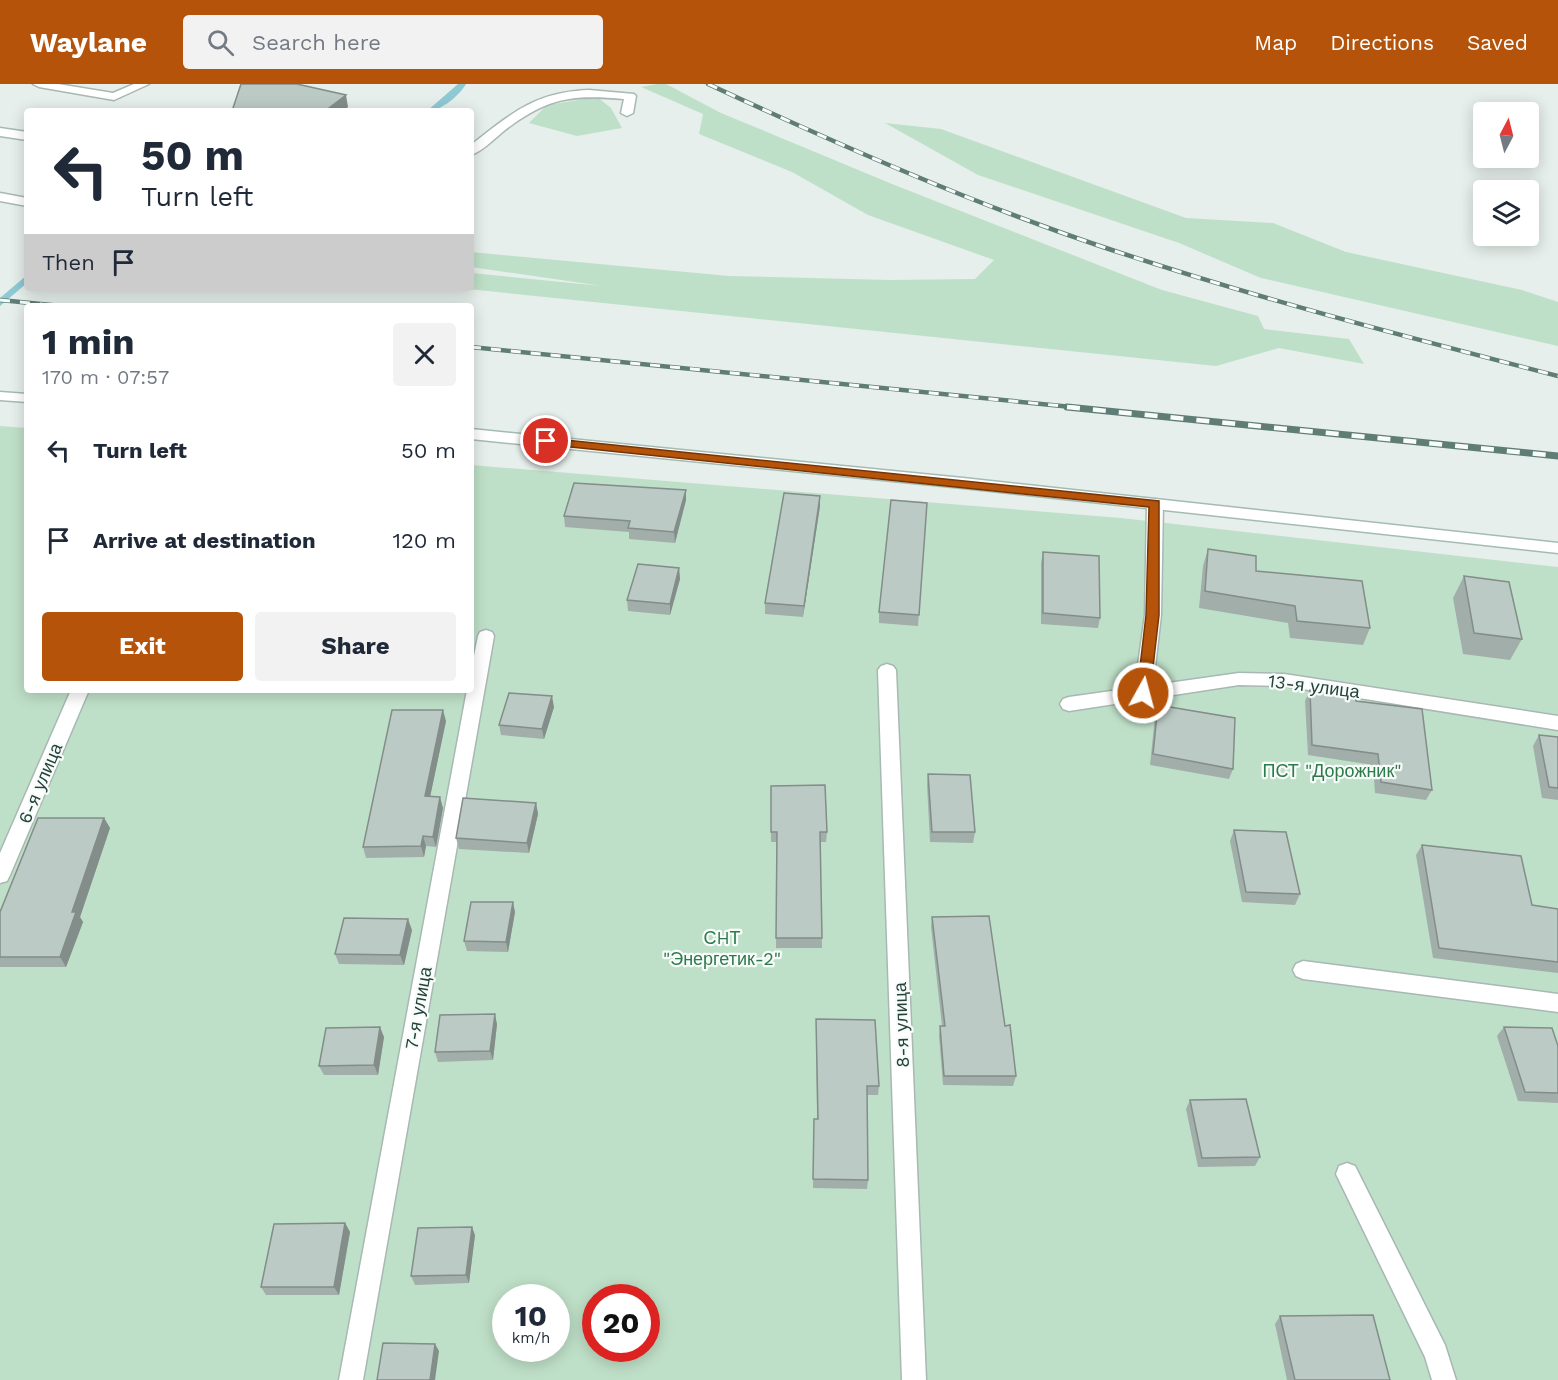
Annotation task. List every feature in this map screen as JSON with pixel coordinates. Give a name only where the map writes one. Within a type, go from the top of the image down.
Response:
[{"type":"street","points":[[39,84],[114,97],[143,84]]},
{"type":"street","points":[[474,149],[510,121],[548,99],[602,92],[630,96],[627,113]]},
{"type":"street","points":[[0,132],[24,136]]},
{"type":"street","points":[[0,197],[24,201]]},
{"type":"street","points":[[0,396],[24,398]]},
{"type":"street","points":[[474,434],[1558,548]]},
{"type":"street","points":[[1143,693],[1153,615],[1155,504]]},
{"type":"street","name":"7-я улица","points":[[351,1380],[486,636]]},
{"type":"street","name":"8-я улица","points":[[887,670],[914,1380]]},
{"type":"street","name":"13-я улица","points":[[1069,704],[1239,680],[1284,680],[1558,723]]},
{"type":"street","name":"6-я улица","points":[[0,875],[79,693]]},
{"type":"street","points":[[1303,970],[1558,1003]]},
{"type":"street","points":[[1347,1174],[1436,1354],[1444,1380]]},
{"type":"green space","points":[[666,84],[721,113],[892,184],[1162,290],[1258,316],[1264,329],[1349,339],[1364,364],[1279,348],[1216,366],[474,290],[474,273],[602,286],[474,267],[474,252],[729,276],[890,280],[975,279],[994,260],[868,215],[792,172],[699,134],[703,114],[641,87]]},
{"type":"green space","points":[[597,97],[611,108],[622,128],[577,136],[529,123],[547,105]]},
{"type":"green space","points":[[885,123],[941,129],[1186,218],[1273,223],[1346,252],[1522,290],[1558,302],[1558,346],[1261,278],[1179,243],[978,175]]},
{"type":"green space","name":"СHТ \"Энергетик-2\"","points":[[0,426],[24,428],[24,693],[474,693],[474,465],[1121,518],[1558,567],[1558,1380],[0,1380]]},
{"type":"building","points":[[241,84],[297,84],[346,95],[329,108],[233,108]]},
{"type":"building","points":[[574,483],[686,490],[674,532],[628,528],[630,521],[564,516]]},
{"type":"building","points":[[784,493],[820,496],[804,606],[765,603]]},
{"type":"building","points":[[891,500],[927,503],[919,615],[879,612]]},
{"type":"building","points":[[1208,549],[1256,556],[1256,571],[1362,581],[1370,628],[1297,621],[1295,606],[1205,591]]},
{"type":"building","points":[[1043,552],[1099,556],[1100,618],[1043,613]]},
{"type":"building","points":[[638,564],[679,568],[670,604],[627,600]]},
{"type":"building","points":[[1464,576],[1509,582],[1522,639],[1474,633]]},
{"type":"building","points":[[1310,690],[1356,697],[1356,701],[1422,709],[1432,790],[1381,782],[1378,754],[1312,745]]},
{"type":"building","points":[[509,693],[552,696],[542,729],[499,725]]},
{"type":"building","points":[[1158,705],[1235,718],[1233,769],[1153,754]]},
{"type":"building","points":[[392,710],[443,710],[425,796],[440,797],[433,837],[423,836],[421,846],[363,847]]},
{"type":"building","points":[[1539,735],[1558,737],[1558,788],[1549,787]]},
{"type":"building","points":[[928,774],[970,775],[975,832],[932,832]]},
{"type":"building","points":[[825,785],[827,832],[820,832],[822,938],[776,938],[777,832],[771,832],[771,786]]},
{"type":"building","points":[[463,798],[536,803],[527,843],[456,838]]},
{"type":"building","points":[[38,818],[104,818],[72,912],[76,912],[60,957],[0,957],[0,912]]},
{"type":"building","points":[[1234,830],[1286,832],[1300,894],[1246,892]]},
{"type":"building","points":[[1422,845],[1521,856],[1532,905],[1558,909],[1558,962],[1439,948]]},
{"type":"building","points":[[471,902],[513,902],[506,942],[464,941]]},
{"type":"building","points":[[989,916],[1005,1026],[1010,1025],[1016,1076],[944,1076],[940,1026],[945,1026],[932,917]]},
{"type":"building","points":[[344,918],[408,919],[400,955],[335,954]]},
{"type":"building","points":[[495,1014],[490,1051],[435,1052],[440,1015]]},
{"type":"building","points":[[816,1019],[875,1020],[879,1086],[867,1086],[868,1180],[813,1179],[814,1119],[818,1119]]},
{"type":"building","points":[[380,1027],[374,1065],[319,1066],[326,1028]]},
{"type":"building","points":[[1504,1027],[1552,1028],[1558,1046],[1558,1093],[1525,1092]]},
{"type":"building","points":[[1246,1099],[1260,1157],[1202,1158],[1190,1100]]},
{"type":"building","points":[[345,1223],[334,1287],[261,1287],[274,1224]]},
{"type":"building","points":[[472,1227],[466,1275],[411,1276],[418,1228]]},
{"type":"building","points":[[1373,1315],[1390,1380],[1295,1380],[1280,1316]]},
{"type":"building","points":[[383,1343],[435,1344],[430,1380],[377,1380]]},
{"type":"waterway","points":[[435,108],[462,84]]},
{"type":"waterway","points":[[0,303],[24,281]]},
{"type":"railway","points":[[708,84],[900,170],[1047,228],[1154,264],[1268,298],[1558,376]]},
{"type":"railway","points":[[0,300],[30,303]]},
{"type":"railway","points":[[474,347],[1082,408]]},
{"type":"railway","points":[[1067,407],[1558,456]]},
{"type":"route","points":[[546,441],[1155,504],[1153,615],[1143,693]]},
{"type":"park label","name":"ПСТ \"Дорожник\"","points":[[1332,770]]}]
